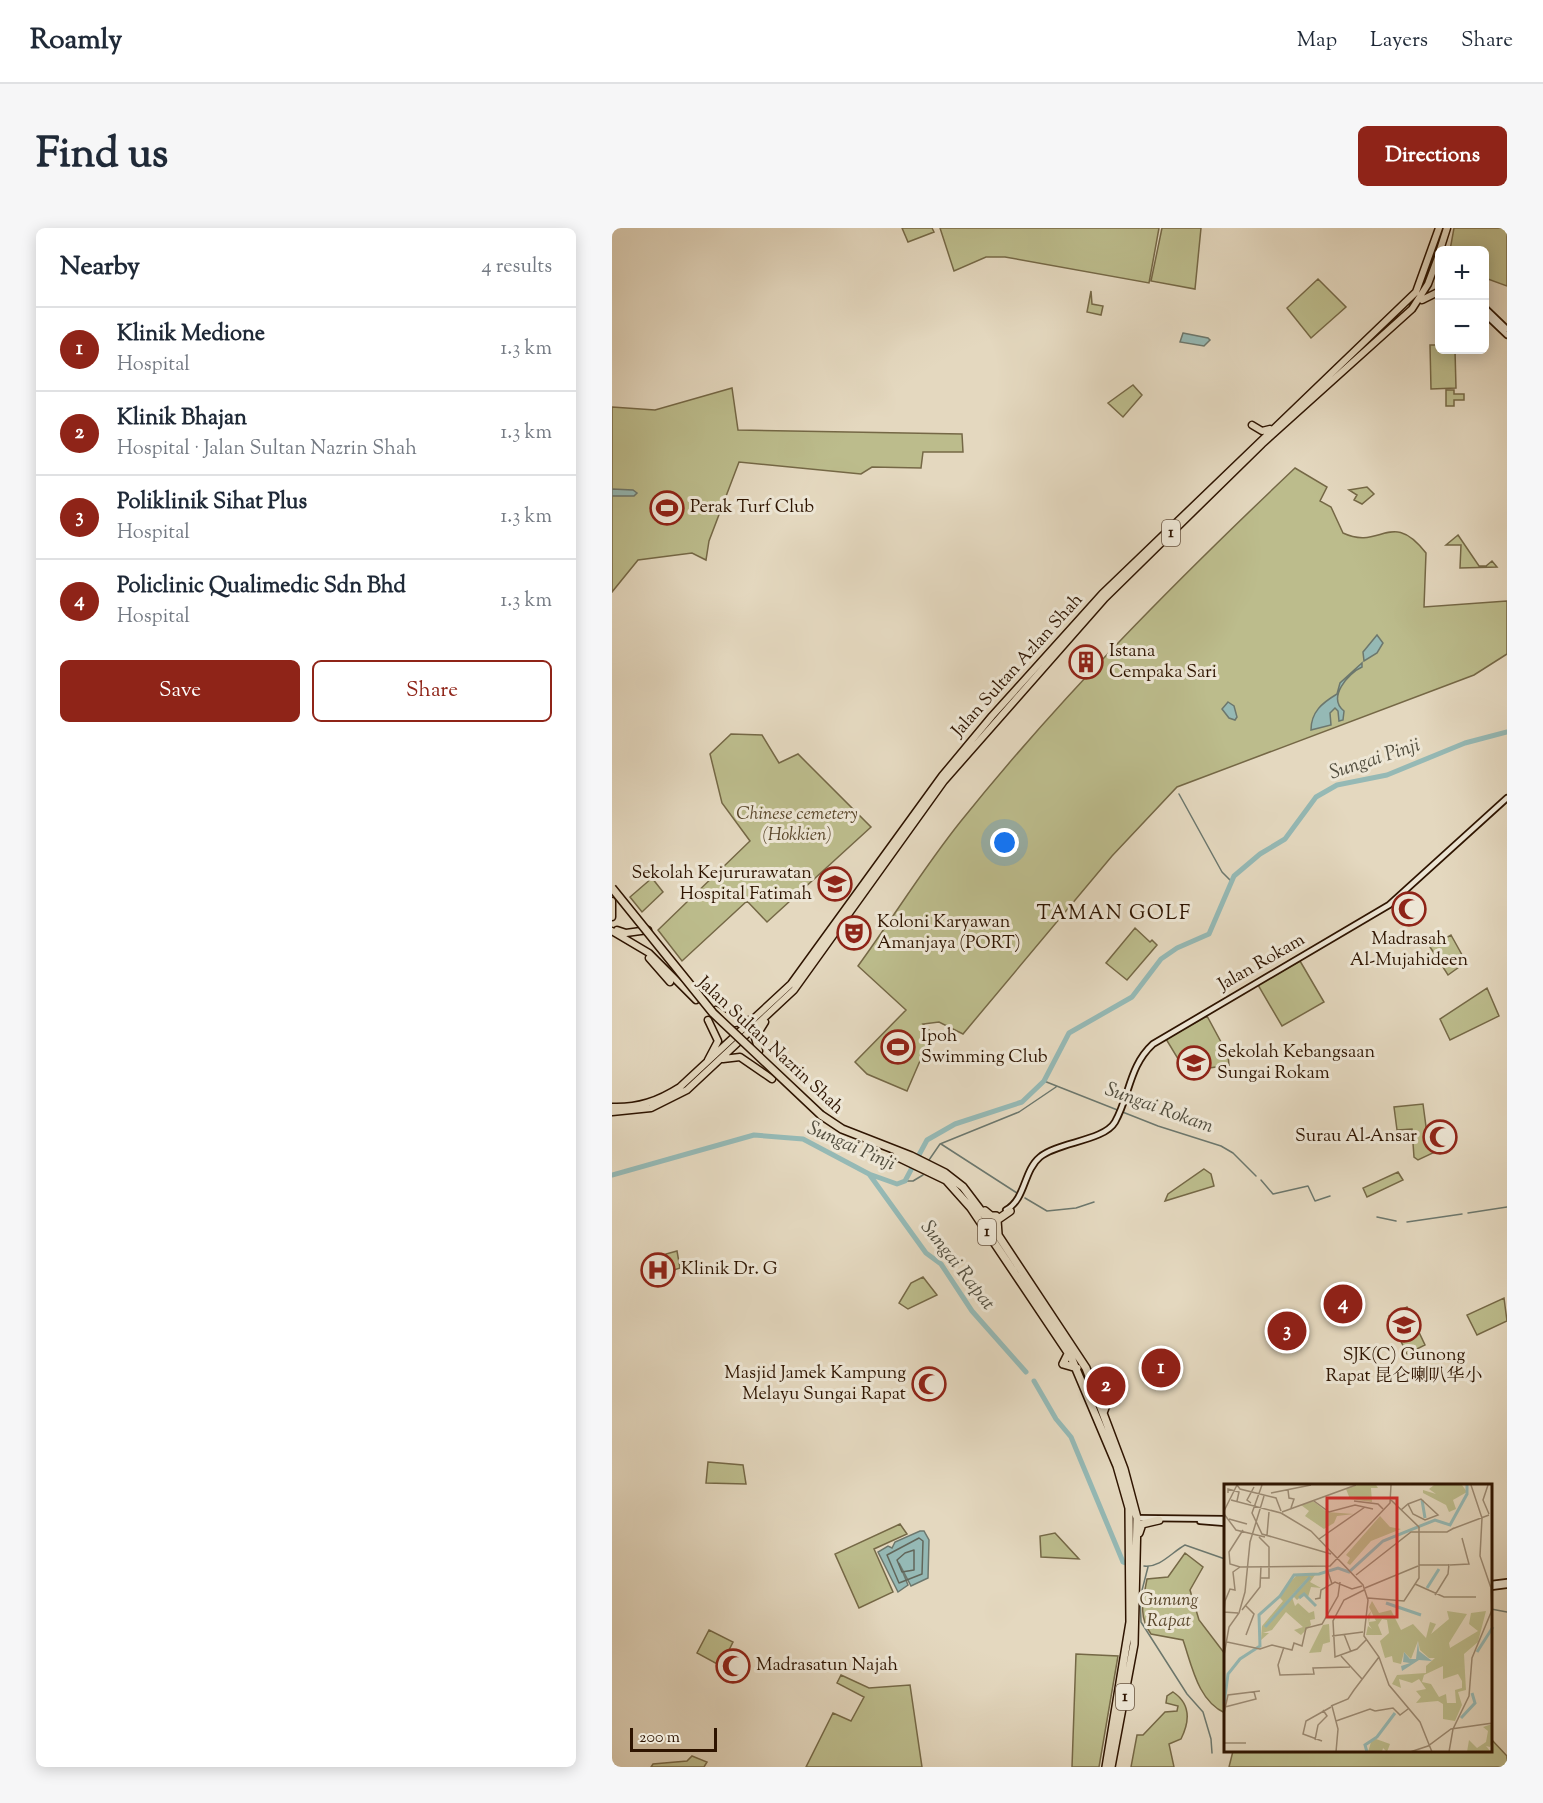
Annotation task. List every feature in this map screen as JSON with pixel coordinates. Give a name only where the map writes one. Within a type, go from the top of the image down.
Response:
[{"type":"highway","name":"Jalan Sultan Nazrin Shah","points":[[612,888],[713,1013],[820,1116],[842,1129],[923,1165],[946,1180],[971,1208],[1071,1356]]},
{"type":"highway","name":"Jalan Sultan Nazrin Shah","points":[[612,895],[696,1000],[820,1116],[843,1132],[899,1157],[909,1158]]},
{"type":"highway","name":"Jalan Sultan Nazrin Shah","points":[[923,1165],[945,1173],[963,1187],[998,1235],[1084,1364],[1133,1501],[1138,1545],[1134,1644],[1111,1767]]},
{"type":"highway","points":[[963,1187],[988,1214],[996,1216]]},
{"type":"highway","points":[[971,1208],[982,1220],[988,1221],[988,1229],[1005,1254],[1005,1260]]},
{"type":"highway","points":[[998,1235],[997,1220],[1010,1211]]},
{"type":"highway","points":[[1054,1320],[1075,1354],[1071,1356],[1080,1367],[1094,1401],[1099,1403]]},
{"type":"highway","name":"1","points":[[1071,1356],[1063,1364],[1077,1368],[1105,1435],[1130,1508],[1130,1622],[1106,1767]]},
{"type":"highway","points":[[1103,1413],[1106,1405],[1117,1399]]},
{"type":"highway","points":[[1133,1501],[1142,1516],[1151,1518]]},
{"type":"highway","points":[[1130,1508],[1136,1519],[1131,1551]]},
{"type":"highway","points":[[1138,1545],[1142,1524],[1159,1520]]},
{"type":"main road","points":[[1435,267],[1431,263],[1439,228]]},
{"type":"main road","name":"Jalan Sultan Azlan Shah","points":[[766,1012],[794,990],[944,781],[1105,598],[1273,427],[1416,292],[1439,228]]},
{"type":"main road","points":[[1442,246],[1447,228]]},
{"type":"main road","points":[[1416,292],[1435,267]]},
{"type":"main road","points":[[1412,309],[1421,298],[1435,267]]},
{"type":"main road","points":[[1262,440],[1429,294],[1435,292]]},
{"type":"main road","points":[[1489,312],[1507,329]]},
{"type":"main road","points":[[1489,318],[1507,334]]},
{"type":"main road","points":[[1262,440],[1289,428],[1299,409]]},
{"type":"main road","points":[[1251,448],[1257,439],[1254,427],[1262,431],[1273,427]]},
{"type":"main road","name":"Jalan Sultan Azlan Shah","points":[[612,1107],[640,1106],[680,1088],[733,1044],[766,1012],[791,984],[942,776],[992,716],[1104,592],[1251,448],[1262,440]]},
{"type":"main road","name":"Jalan Rokam","points":[[988,1221],[1015,1204],[1036,1161],[1048,1153],[1109,1129],[1117,1117],[1139,1059],[1159,1039],[1389,905],[1507,798]]},
{"type":"main road","points":[[612,901],[612,916]]},
{"type":"main road","points":[[612,931],[626,933],[647,930],[669,952]]},
{"type":"main road","points":[[612,931],[649,953],[696,1000]]},
{"type":"main road","points":[[612,931],[649,958],[670,981]]},
{"type":"main road","points":[[716,1010],[739,1024],[766,1012]]},
{"type":"main road","points":[[759,1051],[755,1038],[766,1012]]},
{"type":"main road","points":[[707,1064],[718,1041],[708,1020]]},
{"type":"main road","name":"Jalan Sultan Azlan Shah","points":[[612,1112],[639,1111],[663,1103],[687,1089],[720,1061],[733,1044]]},
{"type":"main road","points":[[720,1061],[740,1057],[772,1079]]},
{"type":"main road","points":[[988,1221],[1010,1211],[1018,1204],[1038,1163],[1048,1153]]},
{"type":"main road","points":[[1136,1519],[1224,1521]]},
{"type":"main road","points":[[1136,1519],[1224,1521]]},
{"type":"main road","points":[[1492,1585],[1507,1583]]},
{"type":"green space","points":[[902,228],[932,228],[934,232],[908,242]]},
{"type":"green space","points":[[940,228],[1159,228],[1149,283],[1005,257],[986,257],[954,271]]},
{"type":"green space","points":[[1162,228],[1201,228],[1195,289],[1151,281]]},
{"type":"green space","points":[[1454,228],[1507,228],[1507,286],[1489,279],[1489,246],[1451,246]]},
{"type":"green space","points":[[1318,279],[1346,307],[1311,338],[1287,308]]},
{"type":"green space","points":[[1091,291],[1092,304],[1103,306],[1101,315],[1087,312]]},
{"type":"green space","points":[[1430,345],[1435,345],[1435,354],[1455,354],[1456,388],[1431,389]]},
{"type":"green space","points":[[1133,385],[1142,395],[1123,417],[1108,403]]},
{"type":"green space","name":"Perak Turf Club","points":[[732,388],[738,430],[962,434],[963,452],[923,452],[921,468],[872,467],[861,474],[739,462],[709,541],[706,560],[692,553],[638,560],[612,592],[612,407],[655,410]]},
{"type":"green space","points":[[1446,390],[1454,390],[1454,394],[1464,394],[1464,400],[1454,400],[1454,406],[1446,406]]},
{"type":"green space","points":[[1295,468],[1327,487],[1320,501],[1331,507],[1343,533],[1356,537],[1367,537],[1394,532],[1404,533],[1414,540],[1426,553],[1424,607],[1507,601],[1507,654],[1474,675],[1177,787],[1112,856],[963,1034],[939,1022],[923,1024],[932,1033],[907,1091],[867,1074],[855,1062],[906,1010],[858,966],[921,874],[947,838],[1000,774],[1080,683],[1207,553]]},
{"type":"green space","points":[[1367,487],[1374,494],[1362,504],[1354,500],[1357,495],[1349,490]]},
{"type":"green space","points":[[1458,535],[1479,566],[1486,566],[1492,561],[1497,567],[1460,568],[1461,545],[1446,545]]},
{"type":"green space","name":"Chinese cemetery (Hokkien)","points":[[731,734],[762,735],[779,763],[798,754],[871,827],[767,922],[747,901],[682,961],[658,930],[750,841],[722,803],[710,754]]},
{"type":"green space","points":[[652,878],[663,892],[642,912],[630,897]]},
{"type":"green space","points":[[1135,928],[1150,942],[1152,940],[1157,945],[1127,980],[1106,963]]},
{"type":"green space","points":[[1451,935],[1466,962],[1448,975],[1430,947]]},
{"type":"green space","points":[[1300,961],[1324,1002],[1282,1026],[1258,985]]},
{"type":"green space","points":[[1487,988],[1499,1016],[1450,1040],[1440,1019]]},
{"type":"green space","points":[[1207,1016],[1228,1055],[1229,1065],[1183,1072],[1180,1062],[1166,1039]]},
{"type":"green space","points":[[1423,1104],[1427,1134],[1435,1152],[1418,1160],[1414,1157],[1412,1129],[1397,1130],[1394,1107]]},
{"type":"green space","points":[[1204,1169],[1211,1174],[1214,1186],[1165,1201],[1168,1194]]},
{"type":"green space","points":[[1398,1172],[1403,1180],[1367,1197],[1363,1188]]},
{"type":"green space","points":[[677,1251],[680,1268],[674,1270],[670,1268],[666,1254]]},
{"type":"green space","points":[[923,1277],[937,1295],[908,1309],[899,1303],[911,1283]]},
{"type":"green space","points":[[1504,1298],[1507,1321],[1477,1335],[1467,1315]]},
{"type":"green space","points":[[1407,1307],[1425,1345],[1407,1354],[1389,1316]]},
{"type":"green space","points":[[708,1462],[743,1465],[746,1484],[706,1483]]},
{"type":"green space","points":[[900,1524],[907,1534],[874,1549],[893,1592],[859,1608],[835,1554]]},
{"type":"green space","points":[[1055,1533],[1079,1559],[1041,1557],[1040,1536]]},
{"type":"green space","name":"Gunung Rapat","points":[[1185,1553],[1203,1567],[1190,1590],[1199,1620],[1224,1653],[1224,1712],[1208,1700],[1202,1691],[1183,1640],[1151,1634],[1144,1621],[1144,1594],[1147,1579],[1168,1577]]},
{"type":"green space","points":[[709,1630],[733,1642],[722,1664],[719,1665],[697,1653]]},
{"type":"green space","points":[[1076,1654],[1118,1656],[1099,1767],[1072,1767]]},
{"type":"green space","points":[[841,1675],[869,1688],[910,1685],[922,1767],[806,1767],[833,1713],[851,1721],[864,1697],[837,1683]]},
{"type":"green space","points":[[1173,1692],[1183,1702],[1187,1713],[1186,1726],[1181,1739],[1169,1744],[1174,1767],[1131,1767],[1137,1735],[1143,1735],[1165,1712],[1177,1711],[1178,1706],[1166,1703],[1167,1696]]},
{"type":"green space","points":[[1492,1740],[1507,1756],[1507,1767],[1229,1767],[1233,1752],[1492,1752]]},
{"type":"green space","points":[[692,1756],[707,1762],[704,1767],[651,1767],[653,1764],[687,1761]]},
{"type":"water","points":[[1183,333],[1210,340],[1204,346],[1180,342]]},
{"type":"water","points":[[612,489],[633,490],[637,493],[634,496],[612,496]]},
{"type":"water","points":[[1377,635],[1383,643],[1377,653],[1364,661],[1363,652]]},
{"type":"water","points":[[1362,663],[1362,667],[1341,686],[1338,699],[1339,706],[1344,711],[1343,720],[1339,721],[1338,711],[1335,708],[1330,713],[1331,725],[1311,730],[1313,718],[1318,709],[1337,694],[1340,683]]},
{"type":"water","points":[[1228,702],[1234,706],[1237,717],[1235,720],[1229,718],[1222,709]]},
{"type":"water","points":[[924,1531],[929,1540],[928,1578],[911,1586],[899,1563],[908,1585],[898,1592],[878,1552],[888,1546],[892,1548],[895,1542]]},
{"type":"waterway","name":"Sungai Pinji","points":[[612,1175],[754,1135],[803,1139],[869,1174],[897,1184],[905,1181],[927,1140],[955,1124],[1022,1102],[1044,1081],[1069,1033],[1132,997],[1161,959],[1177,948],[1209,934],[1234,876],[1260,854],[1285,839],[1316,797],[1337,785],[1387,775],[1465,743],[1507,732]]},
{"type":"waterway","points":[[1179,794],[1222,872],[1232,882]]},
{"type":"waterway","name":"Sungai Rokam","points":[[1044,1081],[1158,1126],[1221,1146],[1233,1153],[1256,1176]]},
{"type":"waterway","points":[[929,1160],[940,1144],[1019,1112],[1056,1087]]},
{"type":"waterway","points":[[941,1144],[1017,1193]]},
{"type":"waterway","name":"Sungai Rapat","points":[[869,1174],[926,1253],[941,1264],[972,1311],[1026,1372]]},
{"type":"waterway","points":[[905,1181],[913,1181],[923,1175]]},
{"type":"waterway","points":[[1261,1180],[1273,1194],[1308,1186],[1315,1201],[1330,1196]]},
{"type":"waterway","points":[[1025,1198],[1047,1211],[1076,1208],[1094,1202]]},
{"type":"waterway","points":[[1468,1213],[1507,1207]]},
{"type":"waterway","points":[[1407,1222],[1462,1214]]},
{"type":"waterway","points":[[1377,1217],[1396,1221]]},
{"type":"waterway","name":"Sungai Rapat","points":[[1034,1381],[1056,1419],[1071,1437],[1123,1562],[1128,1564]]},
{"type":"waterway","name":"Sungai Rapat","points":[[1144,1566],[1161,1562],[1185,1545],[1224,1559]]},
{"type":"waterway","points":[[1148,1567],[1140,1598],[1141,1622],[1187,1694],[1203,1712],[1211,1739],[1212,1753]]},
{"type":"waterway","name":"Sungai Rapat","points":[[1492,1609],[1507,1612]]},
{"type":"place","name":"Perak Turf Club","points":[[667,508]]},
{"type":"place","name":"Istana Cempaka Sari","points":[[1086,662]]},
{"type":"place","name":"Sekolah Kejururawatan Hospital Fatimah","points":[[835,884]]},
{"type":"place","name":"Madrasah Al-Mujahideen","points":[[1409,909]]},
{"type":"place","name":"Koloni Karyawan Amanjaya (PORT)","points":[[854,933]]},
{"type":"place","name":"Ipoh Swimming Club","points":[[898,1047]]},
{"type":"place","name":"Sekolah Kebangsaan Sungai Rokam","points":[[1194,1063]]},
{"type":"place","name":"Surau Al-Ansar","points":[[1440,1137]]},
{"type":"place","name":"Klinik Dr. G","points":[[658,1270]]},
{"type":"place","name":"Policlinic Qualimedic Sdn Bhd","points":[[1343,1304]]},
{"type":"place","name":"SJK(C) Gunong Rapat 昆仑喇叭华小","points":[[1404,1325]]},
{"type":"place","name":"Poliklinik Sihat Plus","points":[[1287,1331]]},
{"type":"place","name":"Klinik Medione","points":[[1161,1368]]},
{"type":"place","name":"Masjid Jamek Kampung Melayu Sungai Rapat","points":[[929,1384]]},
{"type":"place","name":"Klinik Bhajan","points":[[1106,1386]]},
{"type":"place","name":"Madrasatun Najah","points":[[733,1666]]},
{"type":"district","name":"TAMAN GOLF","points":[[1114,914]]}]
